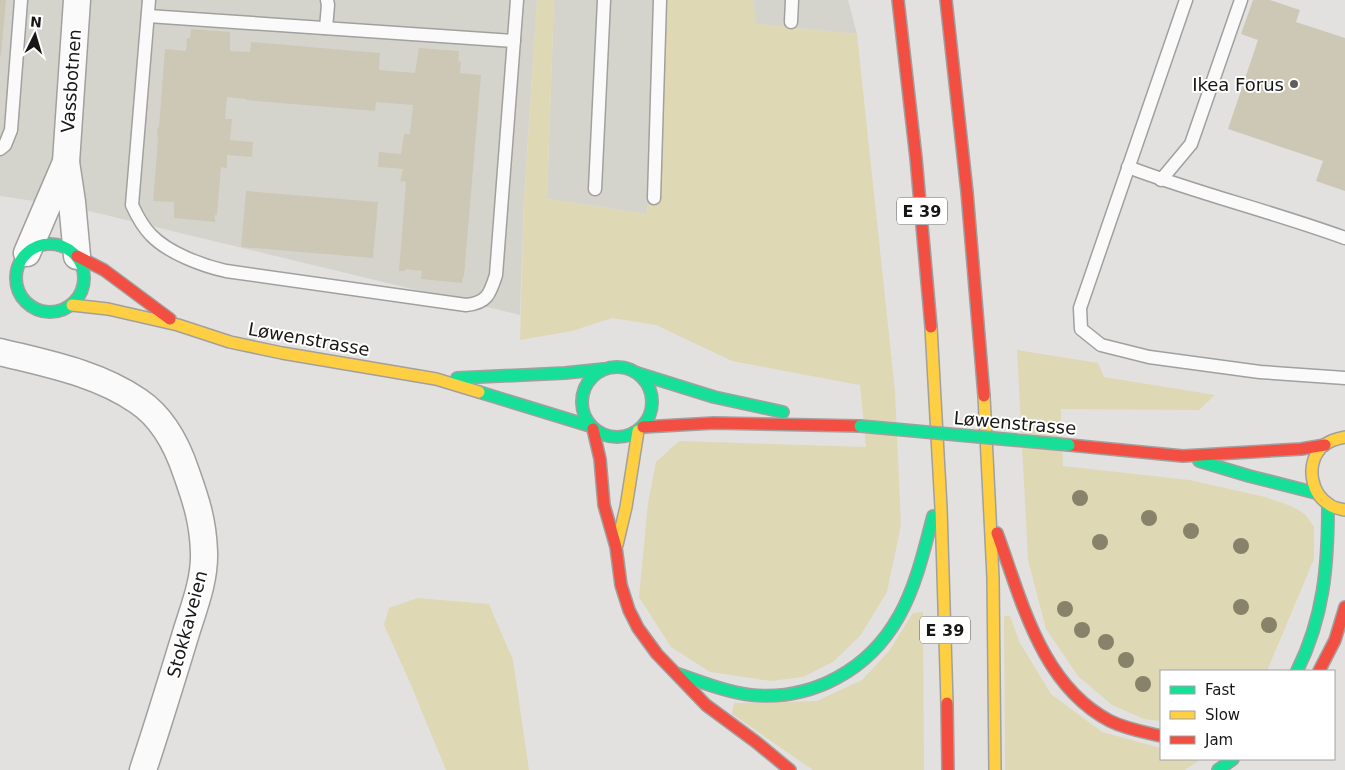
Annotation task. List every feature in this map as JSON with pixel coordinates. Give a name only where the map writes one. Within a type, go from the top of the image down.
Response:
[{"type":"main road","name":"E 39","points":[[898,0],[925,243],[941,490],[948,770]]},
{"type":"main road","name":"E 39","points":[[946,0],[955,70],[984,399],[993,616],[995,770]]},
{"type":"main road","points":[[8,300],[45,312],[59,312],[72,305],[80,295],[85,282],[84,268],[77,256],[69,249],[48,244],[37,246],[18,259],[17,287],[22,298],[32,307]]},
{"type":"main road","name":"Løwenstrasse","points":[[77,256],[104,270],[178,324]]},
{"type":"main road","name":"Løwenstrasse","points":[[72,305],[108,309],[178,324],[230,342],[282,354],[436,379],[592,428]]},
{"type":"main road","points":[[621,367],[638,373],[650,389],[652,399],[650,414],[640,429],[630,436],[620,438],[601,434],[592,428],[584,416],[581,405],[582,394],[586,384],[594,375],[604,369],[621,367]]},
{"type":"main road","name":"Løwenstrasse","points":[[436,379],[565,373],[604,369]]},
{"type":"main road","name":"Løwenstrasse","points":[[638,373],[714,397],[843,425]]},
{"type":"main road","name":"Løwenstrasse","points":[[640,429],[714,423],[843,425],[1183,456],[1301,449],[1325,445],[1338,438],[1345,437]]},
{"type":"main road","name":"E 39","points":[[592,428],[600,459],[604,505],[616,547],[621,586],[629,610],[657,654],[706,705],[790,770]]},
{"type":"main road","name":"E 39","points":[[616,547],[626,507],[640,429]]},
{"type":"main road","points":[[1325,445],[1316,454],[1311,467],[1311,480],[1316,493],[1328,506],[1345,510]]},
{"type":"main road","name":"Løwenstrasse","points":[[1183,456],[1249,476],[1316,493]]},
{"type":"main road","name":"E 39","points":[[676,673],[735,692],[771,696],[810,691],[830,684],[847,674],[877,648],[898,618],[913,583],[941,490]]},
{"type":"main road","points":[[1298,670],[1315,632],[1321,604],[1327,565],[1328,506]]},
{"type":"main road","name":"E 39","points":[[989,511],[1031,626],[1049,665],[1081,700],[1109,720],[1127,728],[1160,736]]},
{"type":"main road","points":[[1320,670],[1345,607]]},
{"type":"main road","points":[[1218,770],[1232,760]]},
{"type":"street","name":"Vassbotnen","points":[[77,0],[66,162],[77,256]]},
{"type":"street","name":"Vassbotnen","points":[[18,259],[66,162]]},
{"type":"street","name":"Stokkaveien","points":[[0,352],[83,374],[101,381],[140,402],[152,412],[164,427],[181,457],[197,501],[203,528],[202,581],[143,770]]},
{"type":"lane","points":[[0,149],[5,145],[11,130],[22,0]]},
{"type":"lane","points":[[149,0],[132,206],[139,220],[152,236],[172,250],[217,269],[466,305],[484,300],[491,292],[496,275],[517,0]]},
{"type":"lane","points":[[326,0],[328,5],[326,28]]},
{"type":"lane","points":[[595,189],[604,0]]},
{"type":"lane","points":[[654,198],[660,0]]},
{"type":"lane","points":[[791,22],[792,0]]},
{"type":"lane","points":[[1186,0],[1080,308],[1082,329],[1101,344],[1149,357],[1260,372],[1345,378]]},
{"type":"lane","points":[[1161,180],[1191,144],[1241,0]]},
{"type":"lane","points":[[148,16],[514,41]]},
{"type":"lane","points":[[1128,167],[1161,180],[1345,238]]},
{"type":"shaded area","points":[[0,0],[537,0],[524,199],[520,315],[68,206],[0,196]]},
{"type":"shaded area","points":[[537,0],[554,0],[547,199],[647,214],[663,0],[753,0],[756,24],[857,34],[895,391],[901,525],[887,592],[860,636],[833,662],[803,677],[771,681],[710,672],[671,647],[639,597],[648,503],[656,462],[679,441],[866,447],[860,385],[732,361],[656,325],[612,318],[572,331],[520,340],[524,199]]},
{"type":"shaded area","points":[[554,0],[663,0],[647,214],[547,199]]},
{"type":"shaded area","points":[[753,0],[848,0],[857,34],[755,24]]},
{"type":"shaded area","points":[[1017,350],[1098,363],[1104,377],[1215,395],[1199,410],[1061,409],[1063,466],[1189,480],[1265,497],[1291,506],[1305,514],[1314,527],[1314,559],[1267,670],[1160,670],[1160,721],[1144,719],[1112,705],[1078,676],[1046,629],[1028,560]]},
{"type":"shaded area","points":[[417,598],[489,604],[513,660],[529,770],[446,770],[384,625],[389,608]]},
{"type":"shaded area","points":[[923,612],[924,770],[813,770],[732,714],[734,703],[817,701],[862,680],[889,651],[913,613]]},
{"type":"shaded area","points":[[1004,616],[1010,616],[1020,643],[1051,694],[1102,732],[1160,748],[1160,760],[1200,760],[1185,770],[1005,770]]},
{"type":"building","points":[[0,0],[6,0],[1,56],[0,55]]},
{"type":"building","name":"Ikea Forus","points":[[1253,0],[1270,0],[1300,10],[1296,22],[1345,38],[1345,191],[1316,181],[1323,161],[1228,129],[1258,40],[1241,34]]},
{"type":"building","points":[[191,29],[230,32],[230,51],[250,52],[251,42],[380,53],[379,70],[415,73],[419,48],[459,51],[458,62],[461,61],[460,73],[481,75],[462,283],[421,279],[422,271],[405,269],[405,271],[399,271],[406,182],[400,181],[403,169],[378,167],[379,152],[401,154],[404,134],[410,134],[413,105],[376,102],[375,111],[227,97],[225,119],[232,119],[230,140],[253,142],[252,157],[227,155],[227,168],[221,167],[215,222],[174,218],[174,202],[153,201],[158,140],[157,128],[159,127],[165,49],[186,51],[187,38],[190,38]]},
{"type":"building","points":[[246,191],[378,202],[373,258],[241,247]]},
{"type":"traffic: fast","points":[[50,244],[63,247],[74,254],[81,265],[84,278],[81,291],[74,302],[63,309],[50,312],[37,309],[26,302],[19,291],[16,278],[19,265],[26,254],[37,247],[50,244]]},
{"type":"traffic: fast","points":[[610,367],[624,367],[637,372],[647,382],[652,395],[652,402],[652,409],[647,422],[637,432],[624,437],[610,437],[597,432],[587,422],[582,409],[582,395],[587,382],[597,372],[610,367]]},
{"type":"traffic: fast","points":[[457,378],[565,373],[604,369]]},
{"type":"traffic: fast","points":[[637,373],[714,397],[783,412]]},
{"type":"traffic: fast","points":[[479,392],[590,426]]},
{"type":"traffic: fast","points":[[860,426],[1069,445]]},
{"type":"traffic: fast","points":[[1199,461],[1316,493]]},
{"type":"traffic: fast","points":[[1297,670],[1313,631],[1323,590],[1327,549],[1328,506]]},
{"type":"traffic: fast","points":[[678,674],[742,694],[774,696],[796,693],[817,687],[837,678],[872,652],[887,635],[899,616],[915,580],[933,516]]},
{"type":"traffic: fast","points":[[1218,770],[1232,760]]},
{"type":"traffic: slow","points":[[72,305],[108,309],[178,325],[230,342],[282,353],[436,379],[479,392]]},
{"type":"traffic: slow","points":[[931,327],[941,508],[947,703]]},
{"type":"traffic: slow","points":[[984,396],[993,577],[995,770]]},
{"type":"traffic: slow","points":[[617,545],[626,507],[638,431]]},
{"type":"traffic: slow","points":[[1345,437],[1329,442],[1320,449],[1313,463],[1312,471],[1318,494],[1333,507],[1345,510]]},
{"type":"traffic: jam","points":[[898,0],[916,158],[931,327]]},
{"type":"traffic: jam","points":[[946,0],[967,192],[984,396]]},
{"type":"traffic: jam","points":[[77,256],[104,270],[170,319]]},
{"type":"traffic: jam","points":[[643,427],[714,423],[860,426]]},
{"type":"traffic: jam","points":[[593,429],[600,459],[604,505],[616,547],[621,585],[629,610],[638,628],[657,654],[706,705],[790,770]]},
{"type":"traffic: jam","points":[[1069,445],[1183,456],[1301,449],[1325,445]]},
{"type":"traffic: jam","points":[[997,533],[1037,639],[1051,664],[1067,686],[1086,705],[1110,721],[1160,736]]},
{"type":"traffic: jam","points":[[1320,670],[1335,640],[1345,607]]},
{"type":"traffic: jam","points":[[947,703],[948,770]]},
{"type":"place","name":"Ikea Forus","points":[[1294,84]]}]
